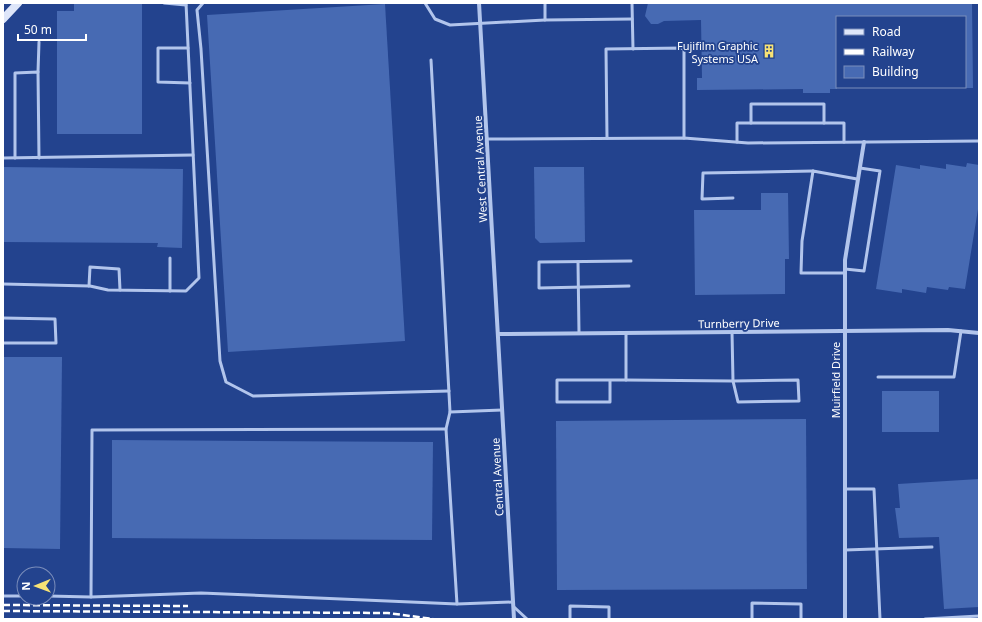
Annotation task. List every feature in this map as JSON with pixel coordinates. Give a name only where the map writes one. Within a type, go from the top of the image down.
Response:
[{"type":"main road","points":[[3,19],[18,3]]},
{"type":"street","name":"West Central Avenue","points":[[479,3],[498,334]]},
{"type":"street","name":"Muirfield Drive","points":[[845,619],[845,271],[849,228],[864,142]]},
{"type":"street","name":"Turnberry Drive","points":[[498,334],[844,331],[979,332]]},
{"type":"street","name":"Central Avenue","points":[[498,334],[514,619]]},
{"type":"lane","points":[[3,284],[89,286],[108,290],[186,291],[199,278],[186,4],[164,3]]},
{"type":"lane","points":[[203,3],[197,10],[202,57],[220,361],[226,382],[253,396],[449,391]]},
{"type":"lane","points":[[425,3],[435,19],[450,25],[545,20],[632,19]]},
{"type":"lane","points":[[545,3],[545,20]]},
{"type":"lane","points":[[632,3],[633,49]]},
{"type":"lane","points":[[39,42],[39,158]]},
{"type":"lane","points":[[188,48],[158,48],[158,82],[190,83]]},
{"type":"lane","points":[[607,138],[606,49],[684,48],[684,138]]},
{"type":"lane","points":[[431,60],[450,412],[446,429],[457,604]]},
{"type":"lane","points":[[14,158],[15,73],[38,72]]},
{"type":"lane","points":[[751,123],[751,104],[824,104],[824,123]]},
{"type":"lane","points":[[737,142],[737,123],[844,123],[844,142]]},
{"type":"lane","points":[[487,139],[684,138],[737,142],[979,141]]},
{"type":"lane","points":[[3,158],[193,155]]},
{"type":"lane","points":[[813,171],[802,241],[801,272],[864,271],[880,171],[860,168]]},
{"type":"lane","points":[[733,198],[702,199],[703,172],[813,171],[857,179]]},
{"type":"lane","points":[[170,258],[170,291]]},
{"type":"lane","points":[[629,286],[539,288],[539,262],[630,261]]},
{"type":"lane","points":[[578,262],[579,334]]},
{"type":"lane","points":[[89,286],[90,267],[119,269],[120,290]]},
{"type":"lane","points":[[3,318],[55,319],[56,343],[3,343]]},
{"type":"lane","points":[[878,376],[954,377],[961,331]]},
{"type":"lane","points":[[610,380],[610,402],[557,402],[557,380],[610,380],[626,380],[733,381],[798,380],[799,401],[738,402],[733,381],[732,332]]},
{"type":"lane","points":[[626,333],[626,380]]},
{"type":"lane","points":[[450,412],[502,410]]},
{"type":"lane","points":[[91,597],[92,430],[446,429]]},
{"type":"lane","points":[[844,489],[874,489],[880,619]]},
{"type":"lane","points":[[845,550],[932,547]]},
{"type":"lane","points":[[56,596],[91,597],[201,593],[513,605],[527,619]]},
{"type":"lane","points":[[3,596],[16,596]]},
{"type":"lane","points":[[752,619],[752,603],[801,604],[801,619]]},
{"type":"lane","points":[[570,619],[570,606],[609,607],[609,619]]},
{"type":"lane","points":[[925,619],[979,616]]},
{"type":"building","points":[[74,3],[142,3],[142,134],[57,134],[57,11],[74,11]]},
{"type":"building","name":"Fujifilm Graphic Systems USA","points":[[648,3],[972,3],[973,88],[966,88],[966,16],[836,16],[837,89],[830,89],[830,93],[803,93],[803,89],[697,90],[697,78],[702,78],[701,20],[664,21],[658,24],[651,24],[645,16]]},
{"type":"building","points":[[385,4],[405,341],[228,352],[207,15]]},
{"type":"building","points":[[967,163],[979,165],[979,203],[965,289],[949,287],[948,290],[927,287],[926,293],[902,289],[902,293],[876,289],[896,165],[920,169],[920,165],[946,169],[946,164],[966,167]]},
{"type":"building","points":[[3,167],[183,169],[182,248],[157,247],[158,243],[3,242]]},
{"type":"building","points":[[534,167],[584,167],[585,242],[540,243],[535,238]]},
{"type":"building","points":[[761,193],[788,193],[789,259],[785,259],[785,294],[695,295],[694,210],[761,210]]},
{"type":"building","points":[[3,357],[62,357],[60,549],[3,548]]},
{"type":"building","points":[[882,391],[939,391],[939,432],[882,432]]},
{"type":"building","points":[[806,419],[807,589],[557,590],[556,421]]},
{"type":"building","points":[[112,440],[433,442],[432,540],[112,538]]},
{"type":"building","points":[[979,479],[979,607],[944,609],[939,537],[899,538],[895,508],[900,508],[898,484]]},
{"type":"railway","points":[[3,605],[188,606]]},
{"type":"railway","points":[[3,611],[388,613],[433,619]]},
{"type":"place","name":"Fujifilm Graphic Systems USA","points":[[769,51]]}]
